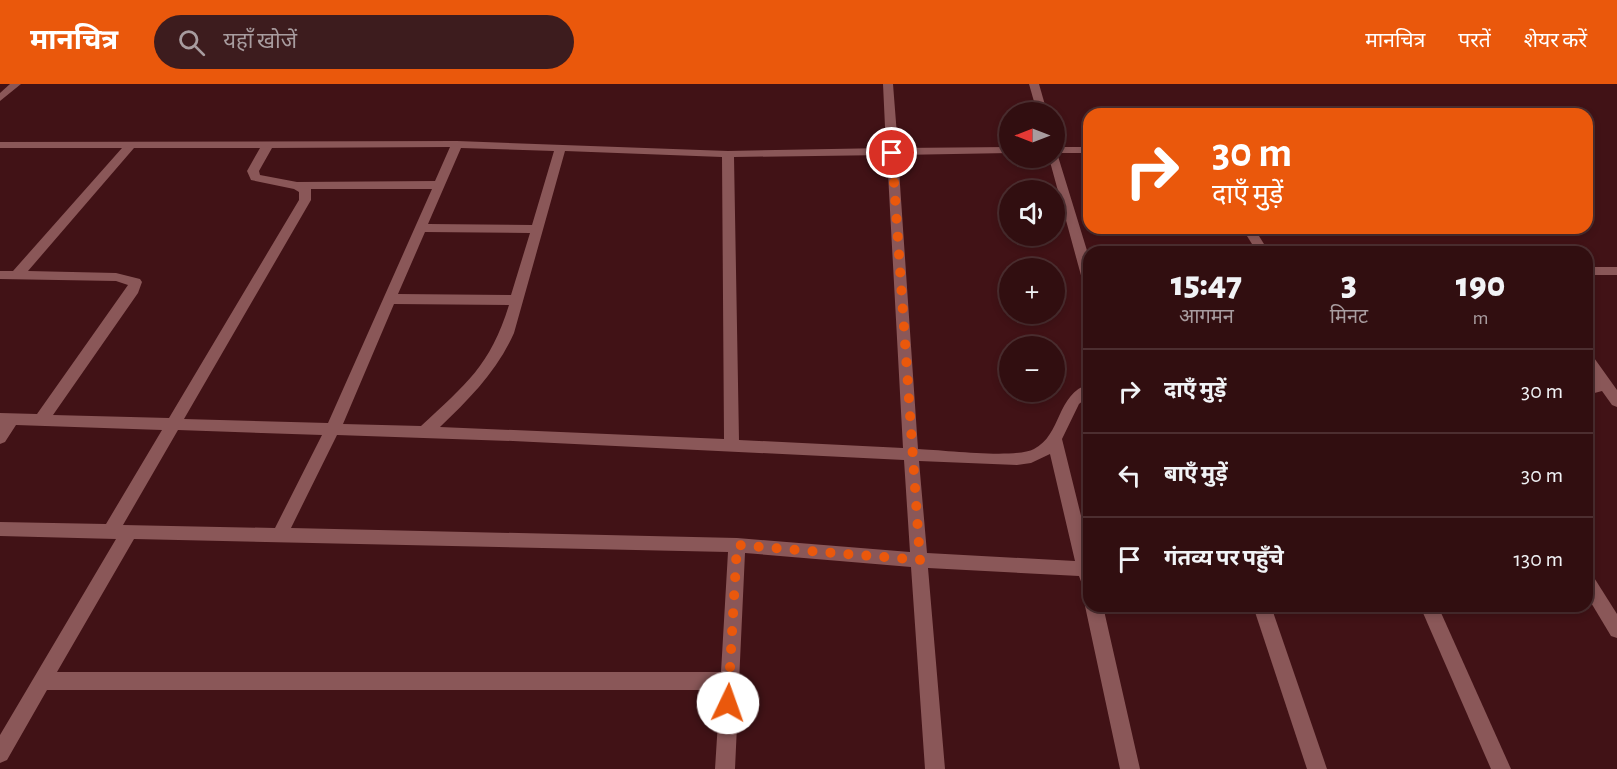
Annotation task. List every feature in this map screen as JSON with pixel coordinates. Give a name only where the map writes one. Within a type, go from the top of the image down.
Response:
[{"type":"street","points":[[0,98],[16,84]]},
{"type":"street","points":[[888,84],[911,454],[935,769]]},
{"type":"street","points":[[1034,84],[1039,102]]},
{"type":"street","points":[[17,275],[132,144]]},
{"type":"street","points":[[268,144],[253,171],[255,178],[297,186],[440,185]]},
{"type":"street","points":[[0,145],[457,144],[728,154],[999,150]]},
{"type":"street","points":[[280,534],[333,429],[457,144]]},
{"type":"street","points":[[0,159],[15,145]]},
{"type":"street","points":[[425,432],[488,372],[501,349],[561,147]]},
{"type":"street","points":[[1065,150],[1083,150]]},
{"type":"street","points":[[728,154],[732,447]]},
{"type":"street","points":[[1057,168],[1083,258]]},
{"type":"street","points":[[110,532],[300,209],[305,190],[297,186]]},
{"type":"street","points":[[421,228],[536,229]]},
{"type":"street","points":[[1593,271],[1617,271]]},
{"type":"street","points":[[0,275],[116,277],[135,282],[133,290],[41,420]]},
{"type":"street","points":[[390,300],[516,300]]},
{"type":"street","points":[[1593,368],[1617,401]]},
{"type":"street","points":[[1593,388],[1599,387],[1599,376]]},
{"type":"street","points":[[0,438],[6,419],[425,432],[1007,459],[1029,458],[1045,450],[1075,400],[1083,394]]},
{"type":"street","points":[[1054,438],[1083,553]]},
{"type":"street","points":[[0,529],[737,545],[1083,573]]},
{"type":"street","points":[[0,753],[129,532]]},
{"type":"street","points":[[725,769],[737,545]]},
{"type":"street","points":[[1593,591],[1617,630]]},
{"type":"street","points":[[1095,612],[1130,769]]},
{"type":"street","points":[[1264,612],[1317,769]]},
{"type":"street","points":[[1432,612],[1501,769]]},
{"type":"street","points":[[42,681],[729,681]]},
{"type":"route","points":[[728,703],[737,545],[920,560],[892,153]]}]
